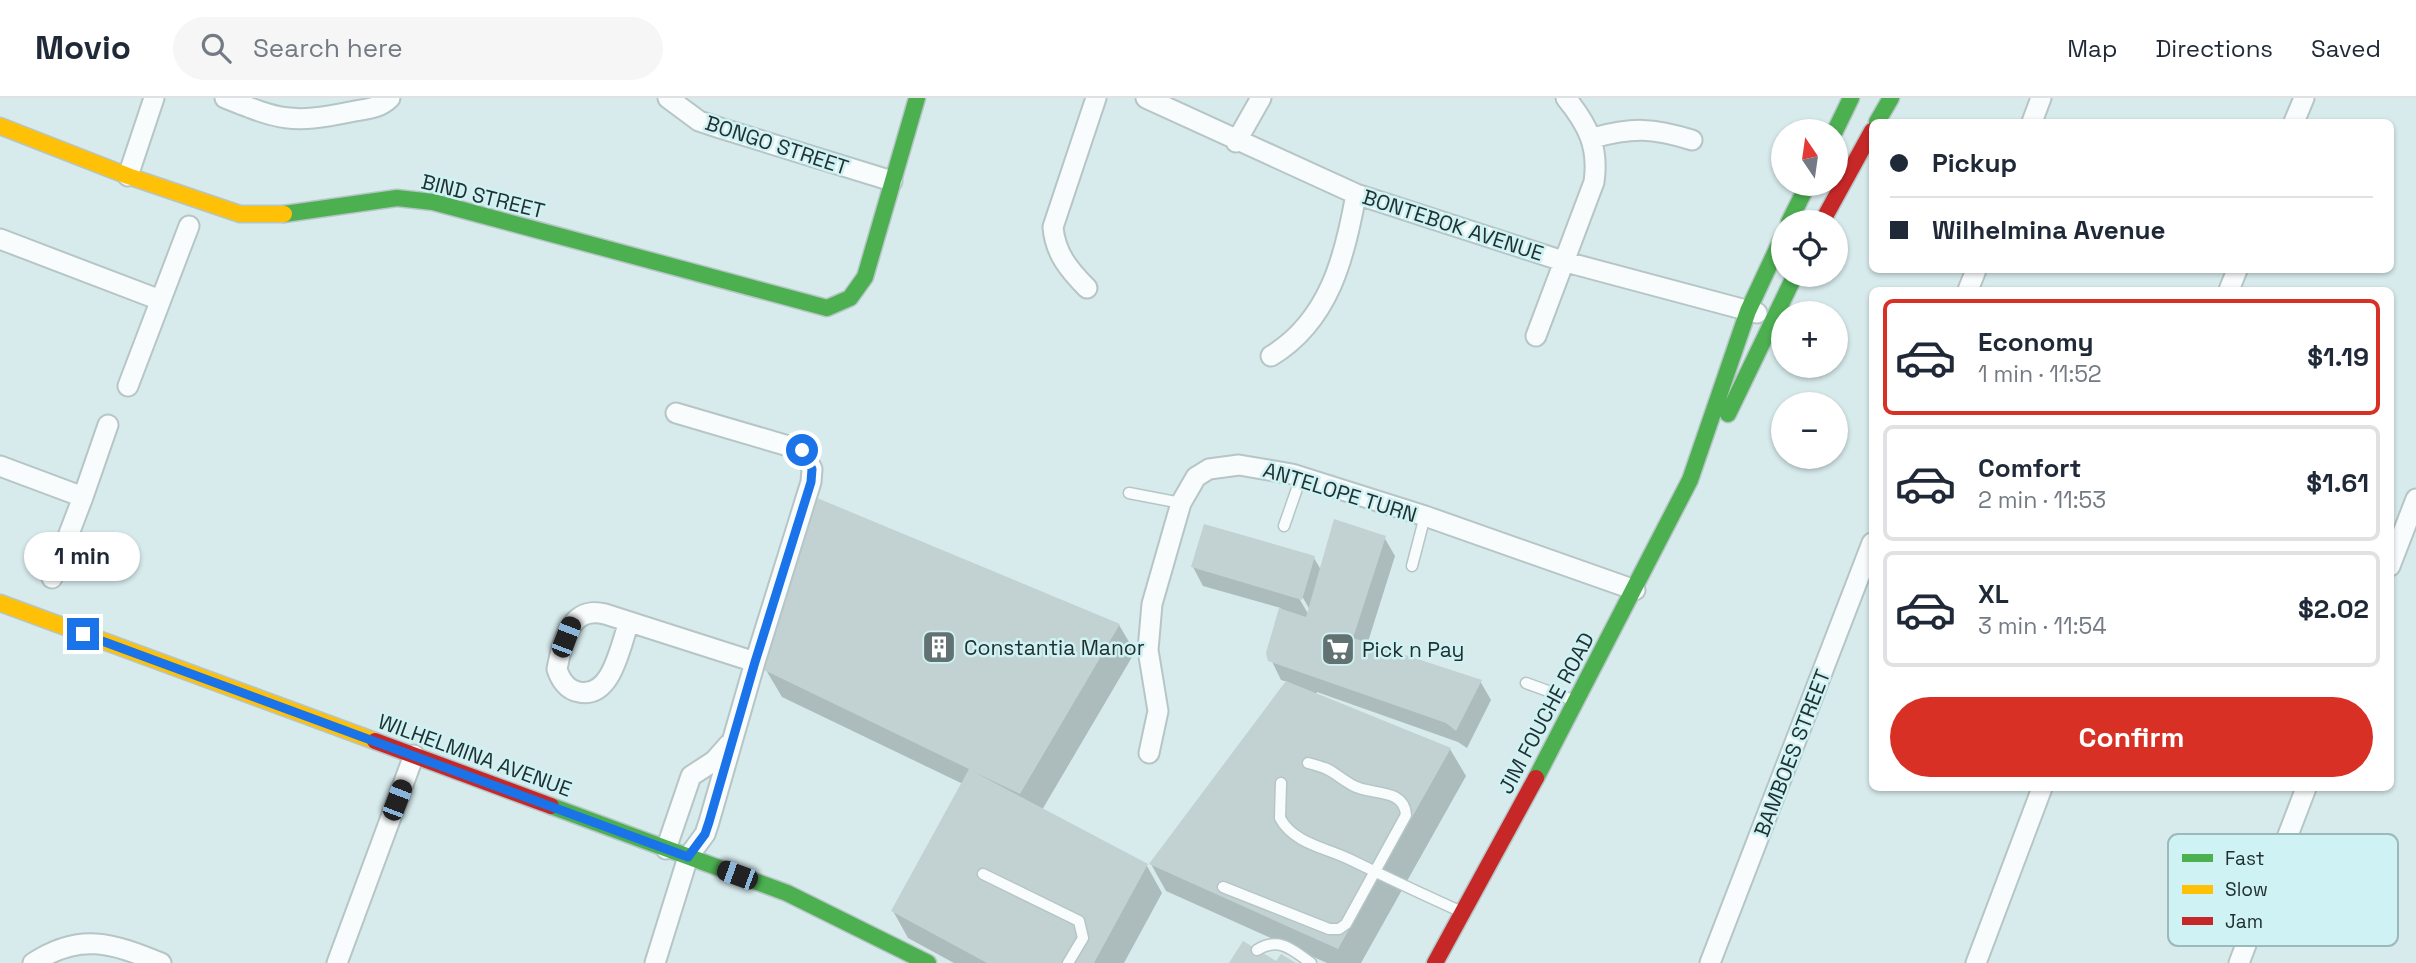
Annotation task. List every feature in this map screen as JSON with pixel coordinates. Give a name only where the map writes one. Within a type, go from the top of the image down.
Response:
[{"type":"street","points":[[128,176],[153,98]]},
{"type":"street","points":[[225,98],[264,113],[297,121],[370,108],[382,105],[390,98]]},
{"type":"street","name":"BONGO STREET","points":[[668,98],[699,121],[892,181]]},
{"type":"street","points":[[892,181],[918,98]]},
{"type":"street","points":[[1087,288],[1061,257],[1054,244],[1053,227],[1097,98]]},
{"type":"street","name":"BONTEBOK AVENUE","points":[[1146,98],[1236,142],[1356,194],[1566,262],[1771,317]]},
{"type":"street","points":[[1236,142],[1261,98]]},
{"type":"street","points":[[1536,336],[1566,262],[1594,182],[1597,162],[1593,138],[1566,98]]},
{"type":"street","points":[[1841,119],[1851,98]]},
{"type":"street","points":[[2033,119],[2041,98]]},
{"type":"street","points":[[2295,119],[2304,98]]},
{"type":"street","name":"BIND STREET","points":[[0,126],[128,176],[240,214],[266,216],[312,212],[362,201],[397,198],[433,202],[827,307],[849,301],[859,291],[892,181]]},
{"type":"street","points":[[1593,138],[1635,129],[1659,130],[1692,140]]},
{"type":"street","points":[[1829,210],[1869,136]]},
{"type":"street","points":[[1271,356],[1292,344],[1327,298],[1349,233],[1356,194]]},
{"type":"street","points":[[128,386],[189,226]]},
{"type":"street","points":[[0,239],[160,300]]},
{"type":"street","name":"JIM FOUCHE ROAD","points":[[1690,480],[1748,311],[1771,262]]},
{"type":"street","name":"JIM FOUCHE ROAD","points":[[1435,963],[1635,590],[1690,480],[1744,382],[1771,322]]},
{"type":"street","points":[[654,963],[688,857],[707,828],[811,482],[812,469],[802,450],[676,412]]},
{"type":"street","points":[[52,578],[108,425]]},
{"type":"street","points":[[0,466],[83,497]]},
{"type":"street","name":"ANTELOPE TURN","points":[[1149,753],[1158,711],[1148,650],[1152,604],[1181,503],[1196,477],[1223,466],[1253,466],[1300,477],[1425,516],[1635,590]]},
{"type":"street","points":[[2394,556],[2416,499]]},
{"type":"street","name":"BAMBOES STREET","points":[[1710,963],[1869,551]]},
{"type":"street","name":"WILHELMINA AVENUE","points":[[0,603],[787,893],[928,963]]},
{"type":"street","points":[[629,622],[755,662]]},
{"type":"street","points":[[666,849],[691,776],[714,761],[732,741]]},
{"type":"street","points":[[337,963],[414,755]]},
{"type":"street","points":[[1976,963],[2041,791]]},
{"type":"street","points":[[2288,834],[2305,791]]},
{"type":"street","points":[[33,963],[60,947],[84,942],[103,943],[161,963]]},
{"type":"street","points":[[2239,963],[2246,946]]},
{"type":"lane","points":[[1284,526],[1300,477]]},
{"type":"lane","points":[[1129,494],[1181,503]]},
{"type":"lane","points":[[1412,566],[1425,516]]},
{"type":"lane","points":[[1526,683],[1576,701]]},
{"type":"lane","points":[[1223,887],[1334,930],[1346,923],[1406,815],[1404,804],[1385,793],[1352,785],[1331,769],[1308,763]]},
{"type":"lane","points":[[1281,783],[1278,808],[1283,825],[1323,850],[1349,859],[1373,873],[1462,912]]},
{"type":"lane","points":[[983,874],[1079,921],[1083,938],[1068,963]]},
{"type":"lane","points":[[1258,950],[1269,942],[1283,943],[1311,963]]},
{"type":"building","name":"Constantia Manor","points":[[817,498],[1120,624],[1020,794],[974,772],[1148,864],[1094,963],[987,963],[891,911],[969,769],[764,670]]},
{"type":"building","points":[[1334,519],[1386,536],[1353,638],[1482,680],[1456,731],[1446,723],[1268,661],[1266,653],[1279,608],[1306,617]]},
{"type":"building","points":[[1204,524],[1315,556],[1302,600],[1191,567]]},
{"type":"building","points":[[1286,681],[1451,748],[1338,949],[1149,864]]},
{"type":"building","points":[[1243,941],[1276,961],[1281,954],[1296,963],[1229,963]]},
{"type":"traffic: fast","points":[[284,214],[397,198],[433,202],[827,308],[850,298],[865,277],[917,98]]},
{"type":"traffic: fast","points":[[1841,119],[1851,98]]},
{"type":"traffic: fast","points":[[1879,119],[1891,98]]},
{"type":"traffic: fast","points":[[1795,210],[1802,196]]},
{"type":"traffic: fast","points":[[1536,778],[1690,480],[1748,311],[1771,262]]},
{"type":"traffic: fast","points":[[1728,414],[1789,287]]},
{"type":"traffic: fast","points":[[551,806],[787,893],[928,963]]},
{"type":"traffic: slow","points":[[0,126],[128,176],[240,214],[284,214]]},
{"type":"traffic: slow","points":[[0,603],[375,741]]},
{"type":"traffic: jam","points":[[1829,210],[1869,136]]},
{"type":"traffic: jam","points":[[375,741],[551,806]]},
{"type":"traffic: jam","points":[[1435,963],[1536,778]]},
{"type":"place","name":"Constantia Manor","points":[[939,647]]},
{"type":"place","name":"Pick n Pay","points":[[1338,649]]},
{"type":"route","points":[[83,634],[688,857],[705,834],[709,822],[811,482],[812,469],[802,450]]}]
